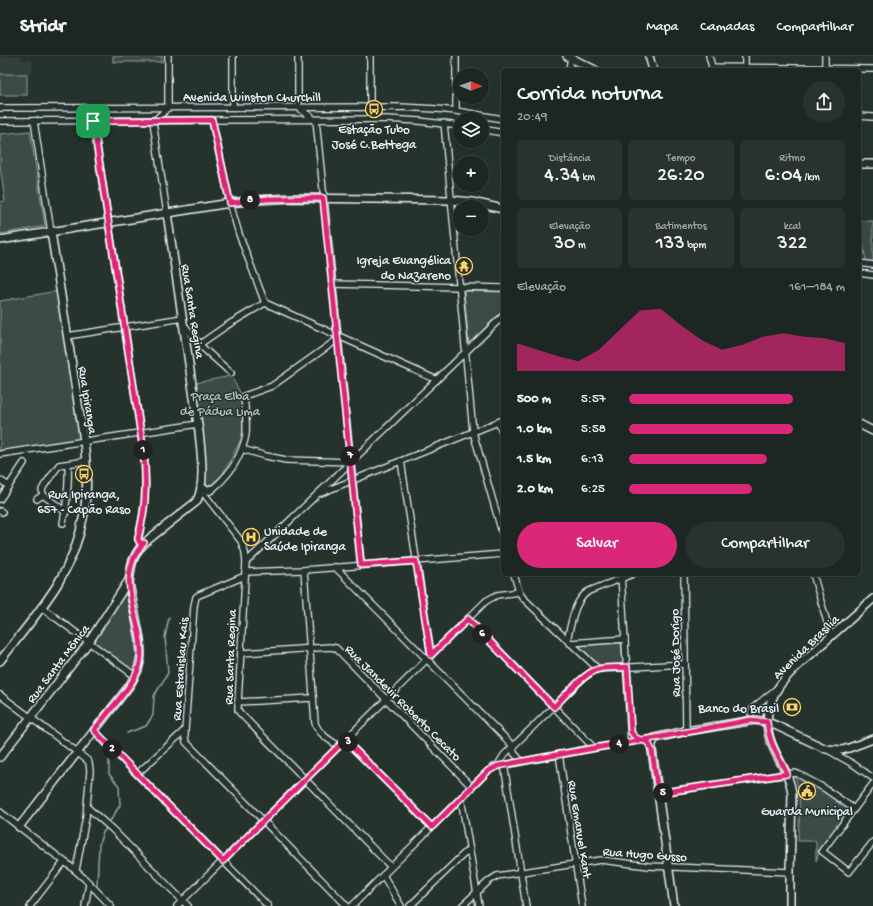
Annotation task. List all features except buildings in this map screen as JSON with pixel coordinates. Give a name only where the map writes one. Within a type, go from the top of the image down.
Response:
[{"type":"main road","points":[[649,56],[652,68]]},
{"type":"main road","points":[[570,57],[591,68]]},
{"type":"main road","points":[[861,164],[873,164]]},
{"type":"main road","points":[[0,240],[230,203],[268,199],[323,198],[451,200],[472,202],[501,209]]},
{"type":"main road","name":"Rua Santa Regina","points":[[167,213],[183,321],[189,336],[202,463],[200,493],[196,502]]},
{"type":"main road","name":"Rua Ipiranga","points":[[0,661],[61,578],[78,539],[83,521],[86,496],[87,484],[84,441],[51,232]]},
{"type":"main road","points":[[861,425],[873,431]]},
{"type":"main road","points":[[201,486],[205,490],[212,489]]},
{"type":"main road","points":[[19,827],[130,685],[135,676],[140,663],[141,648],[129,580],[133,560],[144,543],[196,502]]},
{"type":"main road","name":"Rua Santa Mônica","points":[[0,757],[89,642],[129,580]]},
{"type":"main road","name":"Avenida Brasília","points":[[790,906],[793,800],[787,774],[771,743],[768,732],[767,722],[769,706],[778,688],[796,668],[873,599]]},
{"type":"main road","points":[[674,906],[652,750],[652,744],[655,738],[751,720],[767,722],[826,749],[842,750],[873,739]]},
{"type":"street","points":[[154,121],[168,108],[168,56]]},
{"type":"street","points":[[233,56],[233,107]]},
{"type":"street","points":[[298,56],[298,107],[316,120],[361,565]]},
{"type":"street","points":[[370,56],[370,106]]},
{"type":"street","points":[[456,56],[456,111]]},
{"type":"street","points":[[709,56],[712,67],[745,68],[745,56]]},
{"type":"street","points":[[825,56],[825,68]]},
{"type":"street","points":[[569,68],[570,57]]},
{"type":"street","points":[[861,69],[873,69]]},
{"type":"street","name":"Avenida Winston Churchill","points":[[0,121],[10,115],[168,108],[370,106],[456,111],[501,119]]},
{"type":"street","name":"Avenida Winston Churchill","points":[[0,108],[10,115],[34,121],[392,120],[453,125]]},
{"type":"street","points":[[861,116],[873,117]]},
{"type":"street","points":[[212,120],[230,203],[243,246],[266,303],[338,337],[437,380]]},
{"type":"street","name":"Rua Ipiranga","points":[[34,121],[51,232]]},
{"type":"street","points":[[93,121],[141,432],[146,484],[144,512],[138,538],[142,544],[144,543]]},
{"type":"street","name":"Rua Santa Regina","points":[[154,121],[167,213]]},
{"type":"street","points":[[444,123],[474,432],[501,529]]},
{"type":"street","points":[[489,130],[501,133]]},
{"type":"street","points":[[861,263],[873,265]]},
{"type":"street","points":[[861,273],[873,275]]},
{"type":"street","points":[[332,284],[501,288]]},
{"type":"street","points":[[200,344],[226,326],[266,303]]},
{"type":"street","points":[[246,562],[501,318]]},
{"type":"street","points":[[67,336],[125,327],[183,321]]},
{"type":"street","points":[[189,336],[200,344],[231,373]]},
{"type":"street","points":[[196,502],[218,485],[227,475],[242,449],[246,427],[244,396],[272,386],[338,337]]},
{"type":"street","points":[[317,495],[501,421]]},
{"type":"street","points":[[0,454],[198,424]]},
{"type":"street","points":[[242,449],[286,460],[351,462]]},
{"type":"street","points":[[66,512],[43,495],[42,490],[59,465],[86,460]]},
{"type":"street","points":[[401,461],[429,657]]},
{"type":"street","points":[[0,500],[24,463]]},
{"type":"street","points":[[63,523],[66,512],[68,490],[68,464]]},
{"type":"street","points":[[0,480],[9,486]]},
{"type":"street","points":[[37,499],[43,495]]},
{"type":"street","name":"Rua Santa Regina","points":[[205,495],[241,541],[245,552],[246,562],[238,710],[391,867]]},
{"type":"street","points":[[245,574],[501,554]]},
{"type":"street","points":[[335,567],[429,657],[513,746],[514,753],[521,761]]},
{"type":"street","points":[[304,570],[314,717],[317,727],[323,735],[338,746]]},
{"type":"street","name":"Rua Estanislau Kais","points":[[137,774],[185,730],[196,598],[203,593],[245,574]]},
{"type":"street","points":[[515,576],[519,592],[523,598],[598,669]]},
{"type":"street","points":[[568,641],[575,608],[581,598],[589,591],[621,576],[631,742]]},
{"type":"street","name":"Rua José Dorigo","points":[[684,576],[686,731]]},
{"type":"street","points":[[814,576],[831,636]]},
{"type":"street","points":[[177,906],[486,601],[494,596],[519,592]]},
{"type":"street","points":[[41,607],[135,676]]},
{"type":"street","points":[[468,619],[594,748]]},
{"type":"street","points":[[568,641],[625,639]]},
{"type":"street","name":"Rua Jandevir Roberto Cecato","points":[[241,653],[333,647],[338,650],[472,787]]},
{"type":"street","points":[[498,766],[502,758],[513,746],[583,678],[592,672],[598,669],[686,664]]},
{"type":"street","points":[[751,713],[753,708],[778,688]]},
{"type":"street","points":[[0,695],[88,761],[90,767],[87,807],[76,870]]},
{"type":"street","points":[[238,702],[313,698]]},
{"type":"street","points":[[94,730],[268,906]]},
{"type":"street","points":[[185,730],[186,742],[347,906]]},
{"type":"street","points":[[631,732],[639,740],[648,743],[652,750]]},
{"type":"street","points":[[352,906],[491,769],[504,764],[655,738]]},
{"type":"street","points":[[345,740],[432,827]]},
{"type":"street","points":[[826,749],[853,764],[873,778]]},
{"type":"street","name":"Rua Emanuel Kant","points":[[559,754],[582,906]]},
{"type":"street","points":[[504,764],[526,906]]},
{"type":"street","points":[[658,793],[787,774],[798,774],[837,796],[854,809]]},
{"type":"street","points":[[873,784],[822,852],[849,872],[873,842]]},
{"type":"street","points":[[461,798],[479,906]]},
{"type":"street","points":[[87,807],[112,829],[188,906]]},
{"type":"street","points":[[0,812],[76,870],[111,906]]},
{"type":"street","points":[[410,906],[469,849]]},
{"type":"street","name":"Rua Hugo Gusso","points":[[462,906],[492,878],[497,876],[601,860],[639,865],[790,872]]},
{"type":"street","points":[[30,906],[64,862]]},
{"type":"street","points":[[383,875],[401,906]]},
{"type":"street","points":[[85,906],[89,884]]},
{"type":"shaded area","points":[[0,56],[21,56],[21,60],[32,60],[32,74],[27,74],[27,95],[0,95]]},
{"type":"green space","points":[[113,56],[162,56],[162,62],[113,62]]},
{"type":"green space","points":[[0,74],[27,74],[27,95],[0,95]]},
{"type":"green space","points":[[30,131],[45,226],[0,234],[0,202],[5,201],[0,165],[0,134]]},
{"type":"green space","points":[[861,221],[873,221],[873,263],[866,261],[861,232]]},
{"type":"green space","points":[[58,291],[81,439],[0,451],[0,301]]},
{"type":"green space","points":[[464,291],[501,292],[501,312],[469,344]]},
{"type":"green space","name":"Praça Elba de Pádua Lima","points":[[231,376],[241,394],[243,424],[242,437],[222,475],[211,485],[207,485],[205,483],[203,431],[195,383]]},
{"type":"green space","points":[[125,595],[130,598],[139,647],[136,668],[133,670],[129,669],[93,641]]},
{"type":"green space","points":[[621,643],[623,664],[600,666],[579,646]]},
{"type":"green space","points":[[795,776],[819,788],[851,810],[820,850],[816,861],[816,841],[798,841],[799,792]]},
{"type":"waterway","points":[[127,733],[146,726],[153,715],[154,696],[168,673],[165,637],[169,617]]},
{"type":"waterway","points":[[109,756],[109,774],[119,786],[120,805],[109,823]]},
{"type":"waterway","points":[[97,885],[99,845],[102,834],[107,827]]},
{"type":"place","name":"Estação Tubo José C.Bettega","points":[[374,109]]},
{"type":"place","name":"Igreja Evangélica do Nazareno","points":[[464,266]]},
{"type":"place","name":"Rua Ipiranga, 657 - Capão Raso","points":[[84,474]]},
{"type":"place","name":"Unidade de Saúde Ipiranga","points":[[251,537]]},
{"type":"place","name":"Banco do Brasil","points":[[792,707]]},
{"type":"place","name":"Guarda Municipal","points":[[807,791]]},
{"type":"route","points":[[93,121],[143,448],[146,484],[144,512],[138,539],[140,543],[144,543],[133,560],[129,576],[130,590],[140,639],[140,663],[130,685],[94,730],[223,861],[345,740],[432,827],[488,771],[494,767],[594,748],[639,740],[655,738],[686,731],[751,720],[767,722],[771,743],[787,774],[658,793],[652,750],[648,743],[639,740],[633,736],[631,732],[627,667],[598,669],[592,672],[583,678],[554,707],[468,619],[431,655],[416,561],[361,565],[323,198],[268,199],[230,203],[212,120],[93,121]]}]
